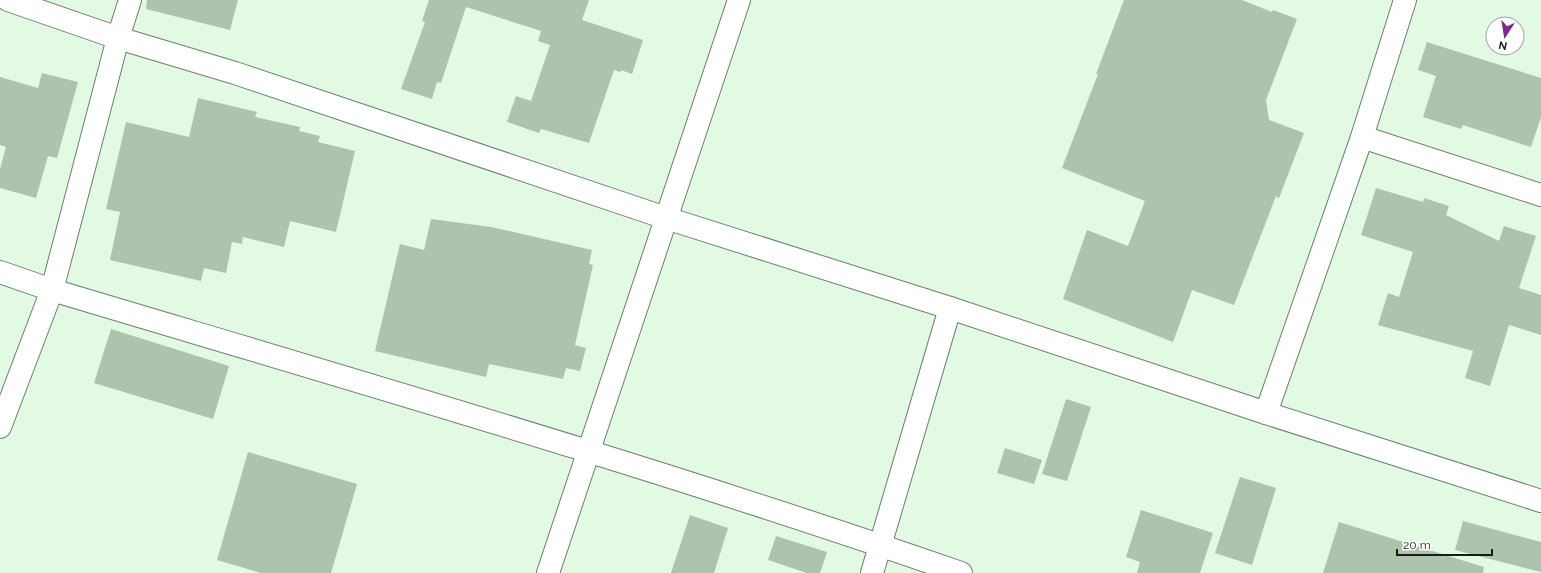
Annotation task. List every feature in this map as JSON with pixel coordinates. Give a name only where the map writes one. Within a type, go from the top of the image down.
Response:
[{"type":"street","points":[[8,0],[118,38],[235,73],[666,218],[950,308],[1266,413],[1541,501]]},
{"type":"street","points":[[0,427],[52,290],[118,38],[130,0]]},
{"type":"street","points":[[548,573],[739,0]]},
{"type":"street","points":[[1266,413],[1362,137],[1405,0]]},
{"type":"street","points":[[1362,137],[1541,195]]},
{"type":"street","points":[[0,272],[52,290],[588,451],[880,545],[961,573]]},
{"type":"street","points":[[872,573],[950,308]]},
{"type":"building","points":[[147,0],[238,0],[230,30],[146,9]]},
{"type":"building","points":[[429,0],[589,0],[582,20],[643,40],[632,74],[621,70],[621,72],[614,70],[589,143],[541,129],[539,133],[507,122],[516,96],[531,101],[550,45],[538,41],[541,31],[466,7],[441,83],[437,82],[432,99],[401,89],[425,22],[422,21]]},
{"type":"building","points":[[1124,0],[1242,0],[1272,12],[1273,10],[1297,19],[1266,100],[1269,120],[1304,133],[1279,198],[1276,196],[1234,305],[1192,290],[1173,342],[1063,299],[1087,230],[1128,246],[1145,201],[1062,168],[1098,74],[1096,74]]},
{"type":"building","points":[[1427,42],[1541,78],[1541,117],[1531,147],[1463,125],[1461,129],[1423,117],[1436,76],[1418,70]]},
{"type":"building","points":[[42,73],[78,82],[57,158],[48,156],[36,198],[0,188],[0,169],[6,147],[0,145],[0,77],[38,88]]},
{"type":"building","points":[[198,98],[257,112],[255,117],[300,127],[299,131],[320,136],[318,142],[355,151],[336,232],[290,221],[284,247],[243,237],[242,244],[232,242],[226,273],[204,268],[201,281],[110,260],[120,212],[106,209],[126,122],[189,137]]},
{"type":"building","points":[[1376,188],[1423,202],[1424,198],[1449,206],[1446,215],[1499,241],[1504,226],[1536,236],[1519,288],[1541,295],[1541,335],[1509,325],[1490,386],[1465,378],[1473,351],[1378,325],[1388,293],[1399,297],[1413,252],[1361,235]]},
{"type":"building","points":[[431,219],[491,227],[592,250],[589,264],[593,265],[575,345],[586,348],[580,371],[566,368],[563,379],[489,364],[486,377],[375,351],[400,244],[424,250]]},
{"type":"building","points":[[111,329],[229,366],[213,419],[94,383]]},
{"type":"building","points":[[1066,399],[1091,407],[1067,481],[1042,474]]},
{"type":"building","points":[[1005,448],[1042,460],[1034,484],[997,473]]},
{"type":"building","points":[[248,452],[357,484],[331,573],[261,573],[217,560]]},
{"type":"building","points":[[1240,477],[1276,488],[1252,565],[1215,553]]},
{"type":"building","points":[[1141,510],[1213,533],[1200,573],[1137,573],[1140,562],[1126,557]]},
{"type":"building","points":[[690,515],[728,528],[714,573],[671,573]]},
{"type":"building","points":[[1463,521],[1541,542],[1541,572],[1455,550]]},
{"type":"building","points":[[1339,522],[1484,567],[1483,573],[1323,573]]},
{"type":"building","points":[[776,536],[827,552],[820,573],[807,573],[768,560]]}]
